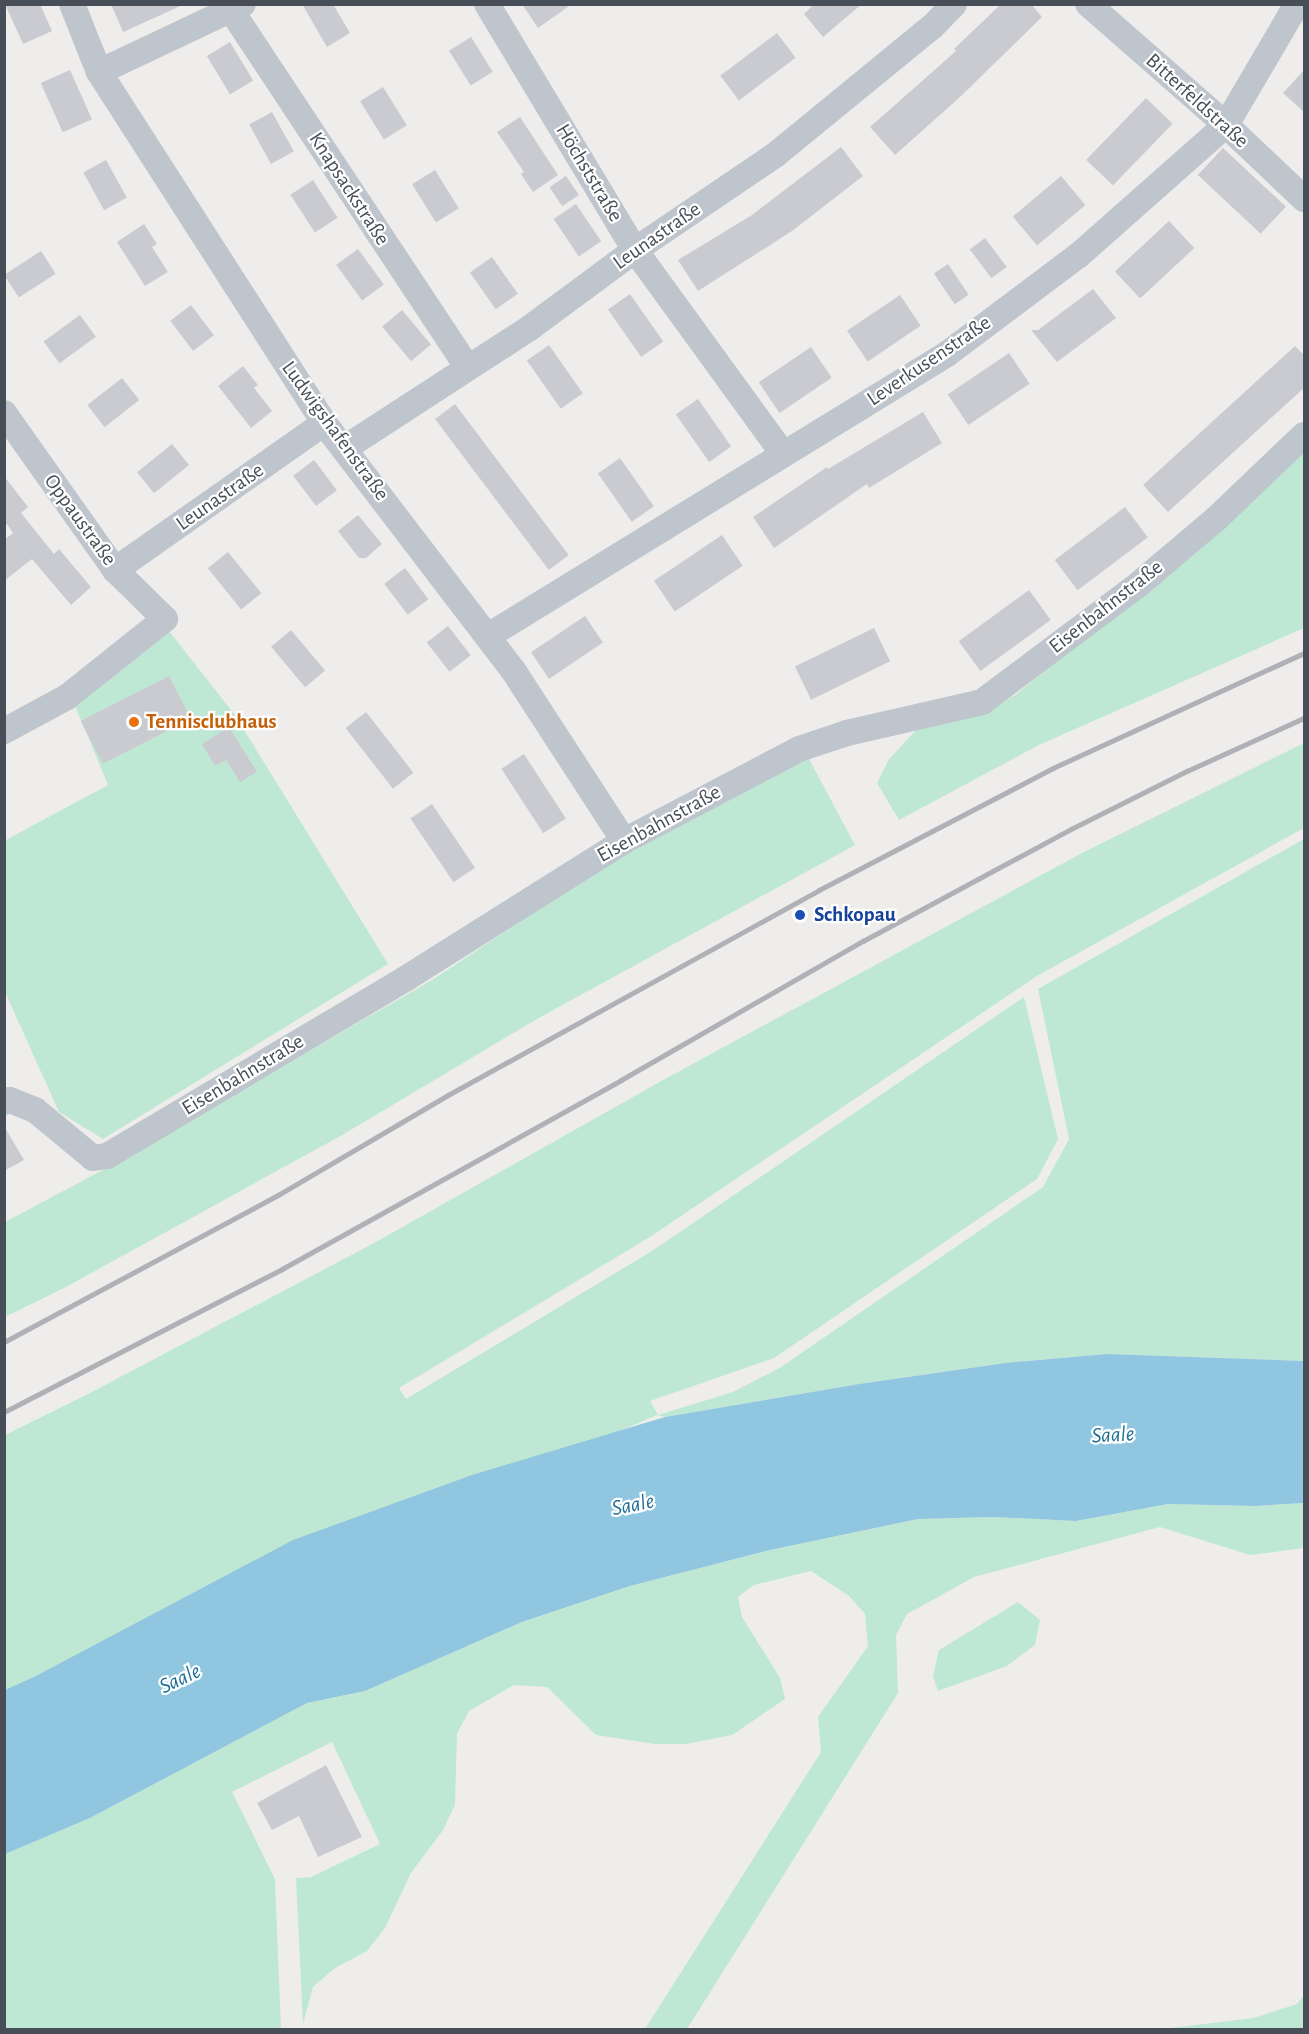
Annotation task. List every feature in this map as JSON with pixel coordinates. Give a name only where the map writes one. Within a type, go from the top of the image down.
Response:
[{"type":"street","name":"Ludwigshafenstraße","points":[[72,4],[99,72],[324,423],[488,636],[624,841]]},
{"type":"street","name":"Höchststraße","points":[[487,4],[635,250],[783,454]]},
{"type":"street","name":"Leunastraße","points":[[345,448],[531,327],[635,250],[774,156],[933,26],[954,4]]},
{"type":"street","name":"Bitterfeldstraße","points":[[1088,4],[1226,125],[1305,199]]},
{"type":"street","name":"Leverkusenstraße","points":[[488,636],[947,354],[1079,255],[1226,125],[1297,4]]},
{"type":"street","points":[[99,72],[237,7]]},
{"type":"street","name":"Knapsackstraße","points":[[237,7],[468,368]]},
{"type":"street","name":"Oppaustraße","points":[[4,413],[115,570],[165,618],[67,697],[4,731]]},
{"type":"street","name":"Leunastraße","points":[[115,570],[324,423]]},
{"type":"street","name":"Eisenbahnstraße","points":[[4,1102],[10,1100],[35,1110],[93,1158],[107,1156],[405,979],[624,841],[799,749],[847,734],[982,702],[1139,584],[1217,518],[1305,435]]},
{"type":"green space","points":[[1304,451],[1304,628],[1039,745],[899,820],[877,783],[889,759],[919,727],[995,707],[1015,695],[1211,538]]},
{"type":"green space","points":[[165,626],[235,715],[388,964],[103,1139],[59,1112],[5,992],[4,841],[108,785],[73,701]]},
{"type":"green space","points":[[1304,743],[1304,828],[1037,976],[650,1237],[399,1388],[406,1399],[652,1251],[1024,997],[1058,1139],[1037,1179],[774,1358],[650,1401],[658,1415],[733,1392],[781,1367],[1043,1187],[1069,1139],[1038,989],[1304,839],[1304,1361],[1107,1354],[1005,1363],[859,1384],[665,1417],[657,1415],[5,1694],[5,1435],[88,1394],[376,1242],[663,1080],[1082,853]]},
{"type":"green space","points":[[808,757],[855,845],[537,1019],[344,1134],[66,1287],[5,1317],[5,1222],[114,1164],[432,980],[597,871],[721,800]]},
{"type":"green space","points":[[1304,1503],[1304,1548],[1250,1555],[1160,1527],[974,1577],[907,1614],[896,1635],[898,1693],[687,2029],[645,2029],[821,1752],[818,1717],[868,1646],[865,1614],[849,1596],[811,1571],[754,1585],[738,1597],[742,1617],[780,1678],[785,1699],[732,1735],[686,1744],[655,1744],[596,1735],[547,1687],[514,1685],[469,1711],[457,1734],[455,1805],[443,1830],[411,1873],[385,1928],[367,1951],[335,1968],[313,1987],[303,2024],[296,1878],[311,1877],[380,1844],[332,1742],[232,1792],[275,1879],[281,2029],[5,2029],[4,1854],[90,1818],[307,1703],[365,1691],[522,1622],[630,1586],[770,1550],[918,1519],[993,1517],[1076,1521],[1168,1504],[1255,1506]]},
{"type":"green space","points":[[1018,1602],[1040,1620],[1035,1645],[1007,1666],[938,1691],[933,1676],[939,1650]]},
{"type":"green space","points":[[1304,1995],[1304,2029],[1162,2029],[1254,2018],[1297,2004]]},
{"type":"water","name":"Saale","points":[[1107,1354],[1304,1361],[1304,1503],[1255,1506],[1168,1504],[1076,1521],[993,1517],[918,1519],[770,1550],[630,1586],[522,1622],[365,1691],[307,1703],[90,1818],[5,1854],[5,1690],[34,1677],[293,1540],[472,1475],[665,1417],[859,1384],[1005,1363]]},
{"type":"building","points":[[5,4],[40,4],[52,31],[23,44]]},
{"type":"building","points":[[111,4],[185,4],[123,32]]},
{"type":"building","points":[[302,4],[333,4],[350,33],[327,47]]},
{"type":"building","points":[[522,4],[572,4],[538,28]]},
{"type":"building","points":[[814,4],[862,4],[823,37],[804,14]]},
{"type":"building","points":[[1001,4],[1031,4],[1042,17],[959,98],[895,155],[870,127],[956,51],[954,49]]},
{"type":"building","points":[[777,33],[796,58],[739,100],[720,76]]},
{"type":"building","points":[[471,37],[493,72],[471,86],[449,51]]},
{"type":"building","points":[[230,42],[253,81],[230,94],[207,56]]},
{"type":"building","points":[[1305,69],[1305,113],[1283,93]]},
{"type":"building","points":[[70,70],[92,119],[63,132],[41,83]]},
{"type":"building","points":[[383,87],[407,125],[384,139],[360,101]]},
{"type":"building","points":[[1146,98],[1173,124],[1113,186],[1086,160]]},
{"type":"building","points":[[272,112],[294,151],[271,164],[249,125]]},
{"type":"building","points":[[520,117],[558,175],[533,192],[521,174],[524,172],[497,132]]},
{"type":"building","points":[[841,147],[863,176],[792,231],[698,291],[678,260],[752,215]]},
{"type":"building","points":[[1223,148],[1286,207],[1261,234],[1198,175]]},
{"type":"building","points":[[106,160],[127,198],[104,210],[83,173]]},
{"type":"building","points":[[435,170],[459,208],[436,222],[412,184]]},
{"type":"building","points":[[566,176],[579,195],[562,206],[549,187]]},
{"type":"building","points":[[1061,176],[1085,205],[1037,246],[1013,216]]},
{"type":"building","points":[[313,180],[338,218],[315,232],[290,195]]},
{"type":"building","points":[[576,204],[601,241],[579,256],[554,219]]},
{"type":"building","points":[[1169,221],[1194,248],[1140,299],[1115,271]]},
{"type":"building","points":[[144,224],[157,244],[152,247],[168,272],[145,286],[117,242]]},
{"type":"building","points":[[985,238],[1007,267],[991,278],[970,249]]},
{"type":"building","points":[[358,249],[384,285],[362,300],[336,265]]},
{"type":"building","points":[[41,251],[56,274],[19,298],[4,275]]},
{"type":"building","points":[[492,257],[518,294],[496,309],[470,272]]},
{"type":"building","points":[[948,264],[969,295],[955,304],[934,274]]},
{"type":"building","points":[[1093,289],[1116,318],[1057,362],[1031,330],[1038,330]]},
{"type":"building","points":[[630,294],[663,342],[641,357],[608,309]]},
{"type":"building","points":[[900,295],[921,326],[868,361],[847,331]]},
{"type":"building","points":[[191,305],[214,335],[193,351],[170,321]]},
{"type":"building","points":[[402,310],[431,344],[411,361],[382,327]]},
{"type":"building","points":[[80,315],[96,337],[59,363],[44,341]]},
{"type":"building","points":[[549,345],[583,393],[561,409],[527,360]]},
{"type":"building","points":[[1295,346],[1305,356],[1305,387],[1168,512],[1143,485]]},
{"type":"building","points":[[811,347],[832,378],[779,413],[759,382]]},
{"type":"building","points":[[1009,353],[1030,384],[968,425],[948,394]]},
{"type":"building","points":[[243,366],[258,385],[254,388],[272,411],[251,428],[218,386]]},
{"type":"building","points":[[122,378],[139,400],[105,427],[87,405]]},
{"type":"building","points":[[698,399],[731,447],[709,462],[676,414]]},
{"type":"building","points":[[455,404],[569,555],[549,570],[435,419]]},
{"type":"building","points":[[923,412],[942,443],[869,488],[867,484],[774,548],[753,517],[827,467],[828,469]]},
{"type":"building","points":[[172,444],[189,465],[154,493],[137,472]]},
{"type":"building","points":[[620,458],[654,506],[632,522],[598,473]]},
{"type":"building","points":[[314,460],[337,490],[316,506],[293,476]]},
{"type":"building","points":[[4,476],[28,507],[21,513],[54,554],[59,549],[91,587],[71,605],[32,559],[4,581],[4,540],[13,533],[7,524],[4,526]]},
{"type":"building","points":[[1125,507],[1148,537],[1078,590],[1055,560]]},
{"type":"building","points":[[358,515],[382,544],[366,558],[359,558],[338,531]]},
{"type":"building","points":[[722,535],[743,566],[675,612],[654,581]]},
{"type":"building","points":[[228,552],[261,593],[241,610],[208,568]]},
{"type":"building","points":[[405,568],[428,599],[408,615],[384,584]]},
{"type":"building","points":[[1029,590],[1051,620],[980,671],[959,641]]},
{"type":"building","points":[[585,616],[603,643],[549,679],[531,652]]},
{"type":"building","points":[[448,626],[471,655],[450,672],[427,643]]},
{"type":"building","points":[[874,628],[890,661],[811,700],[795,667]]},
{"type":"building","points":[[291,630],[325,671],[305,687],[271,647]]},
{"type":"building","points":[[169,676],[191,719],[103,764],[81,721]]},
{"type":"building","points":[[366,712],[413,773],[393,789],[346,728]]},
{"type":"building","points":[[229,727],[257,772],[240,782],[226,760],[215,766],[202,744]]},
{"type":"building","points":[[524,754],[566,819],[543,833],[501,769]]},
{"type":"building","points":[[432,804],[475,868],[454,882],[410,819]]},
{"type":"building","points":[[4,1126],[24,1160],[4,1171]]},
{"type":"building","points":[[326,1765],[362,1837],[318,1857],[299,1816],[272,1830],[257,1803]]},
{"type":"railway","points":[[4,1342],[280,1194],[448,1095],[819,890],[1053,768],[1304,653]]},
{"type":"railway","points":[[4,1412],[282,1269],[621,1080],[863,941],[1071,829],[1187,771],[1304,718]]},
{"type":"place","name":"Tennisclubhaus","points":[[134,722]]},
{"type":"place","name":"Schkopau","points":[[800,915]]}]
